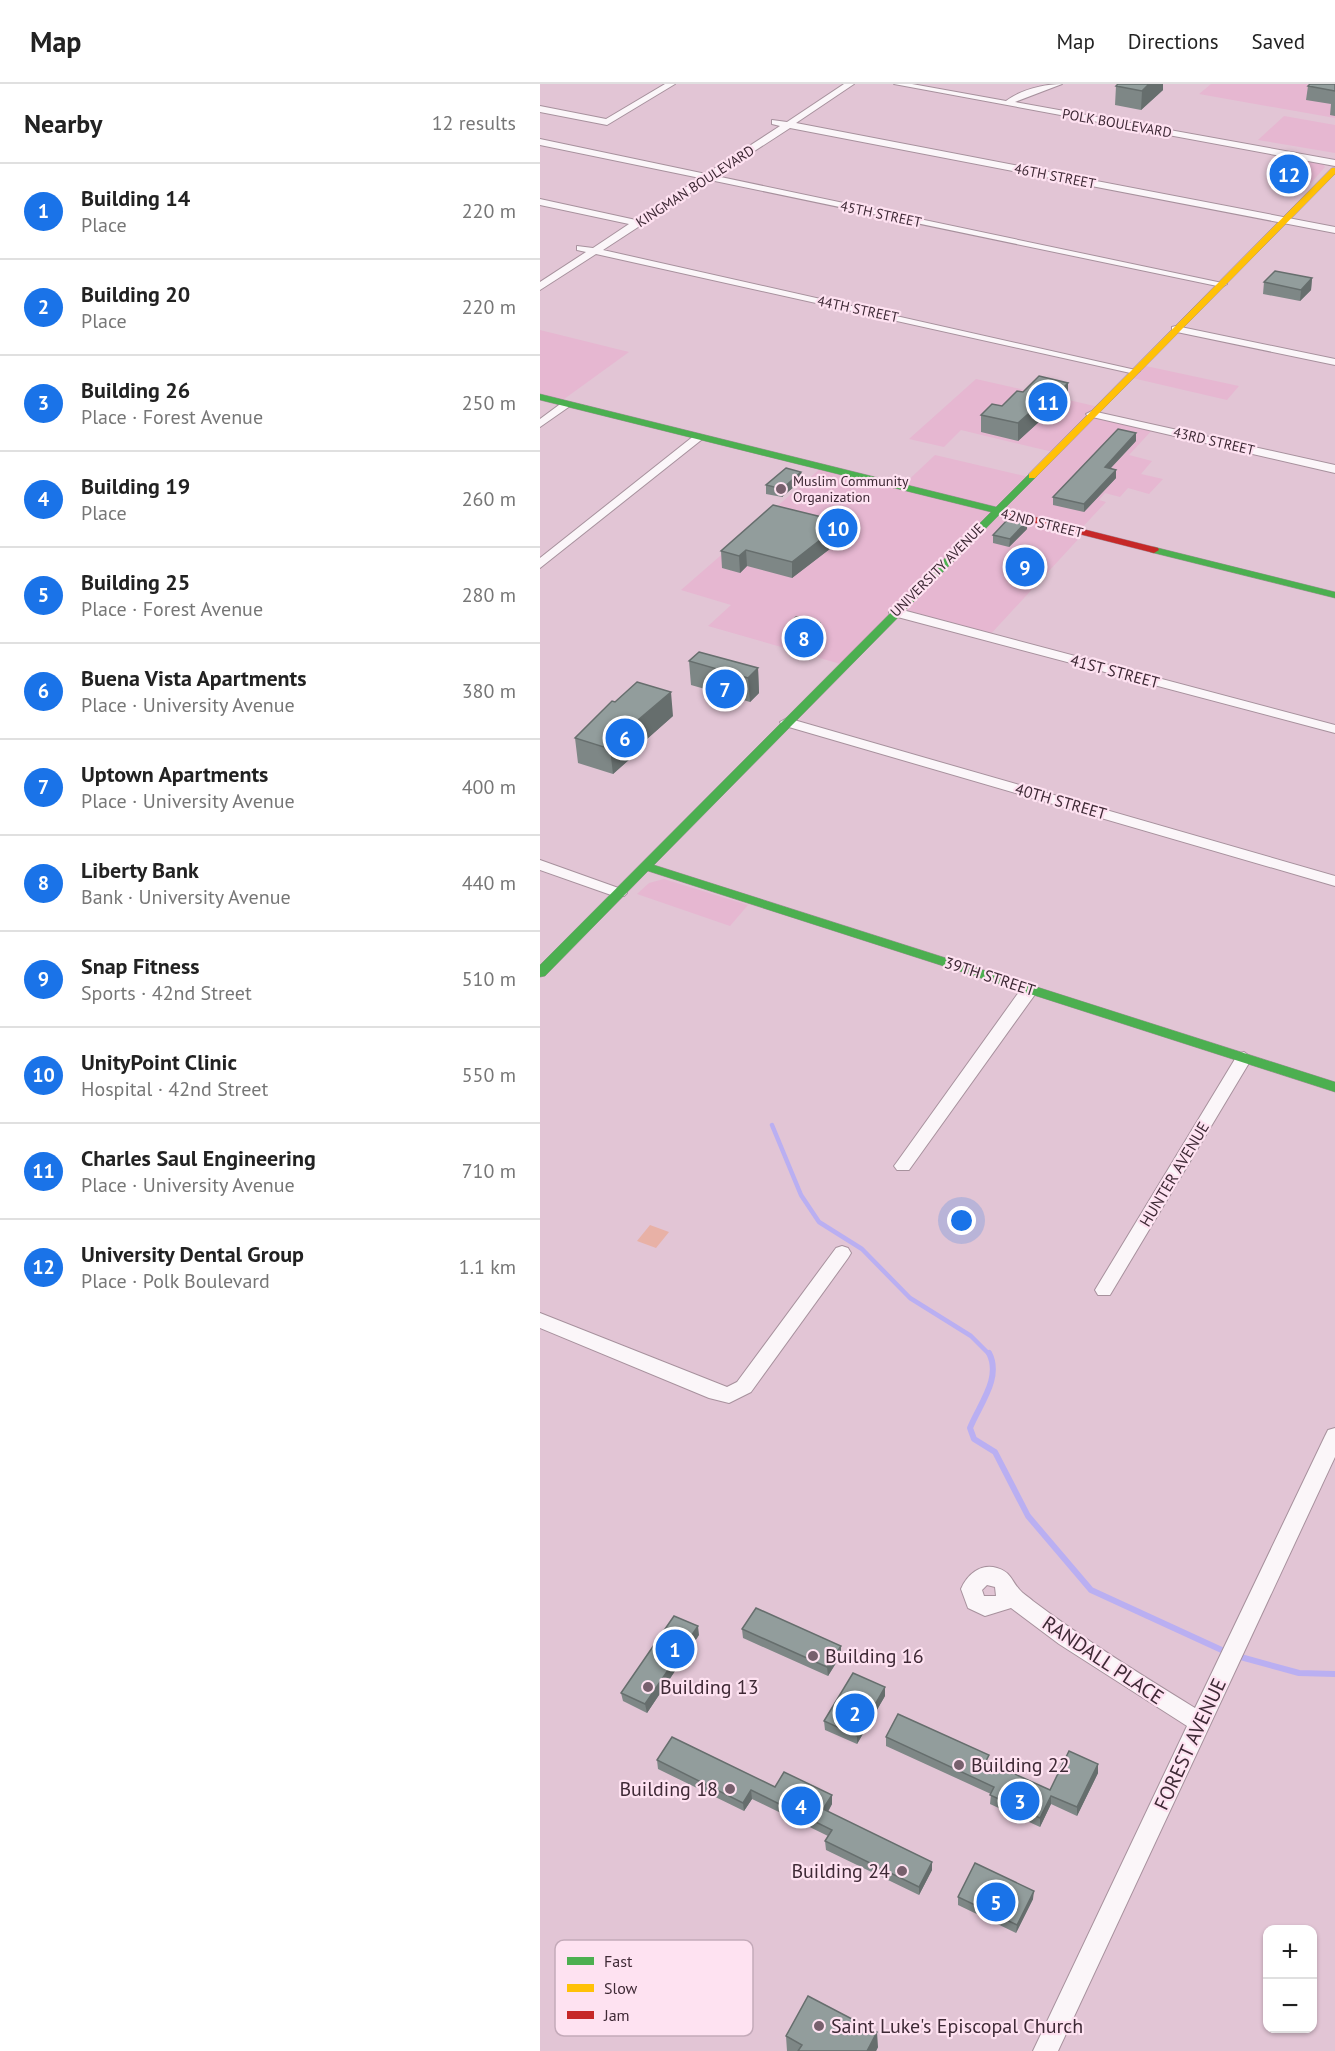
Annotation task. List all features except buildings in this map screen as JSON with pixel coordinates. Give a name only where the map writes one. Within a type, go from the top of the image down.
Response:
[{"type":"main road","name":"UNIVERSITY AVENUE","points":[[540,973],[1334,170]]},
{"type":"main road","name":"42ND STREET","points":[[540,397],[1335,595]]},
{"type":"main road","name":"39TH STREET","points":[[646,866],[1335,1087]]},
{"type":"street","points":[[540,109],[607,122],[671,84]]},
{"type":"street","name":"KINGMAN BOULEVARD","points":[[541,283],[581,248],[834,84]]},
{"type":"street","name":"KINGMAN BOULEVARD","points":[[541,283],[595,251],[850,84]]},
{"type":"street","name":"POLK BOULEVARD","points":[[898,84],[1335,156]]},
{"type":"street","name":"POLK BOULEVARD","points":[[936,84],[1334,170]]},
{"type":"street","points":[[1011,101],[1058,84]]},
{"type":"street","name":"46TH STREET","points":[[775,122],[1335,230]]},
{"type":"street","name":"45TH STREET","points":[[540,142],[1222,284]]},
{"type":"street","points":[[540,202],[638,223]]},
{"type":"street","name":"44TH STREET","points":[[581,248],[1135,371]]},
{"type":"street","points":[[1176,329],[1335,362]]},
{"type":"street","points":[[540,424],[567,404]]},
{"type":"street","name":"43RD STREET","points":[[1092,414],[1335,469]]},
{"type":"street","points":[[540,564],[699,437]]},
{"type":"street","name":"41ST STREET","points":[[895,612],[1335,729]]},
{"type":"street","name":"40TH STREET","points":[[787,722],[1335,881]]},
{"type":"street","points":[[540,865],[619,893]]},
{"type":"street","points":[[903,1166],[1030,989]]},
{"type":"street","name":"HUNTER AVENUE","points":[[1104,1290],[1244,1058]]},
{"type":"street","points":[[540,1320],[716,1393],[729,1395],[744,1387],[842,1253]]},
{"type":"street","name":"FOREST AVENUE","points":[[1045,2051],[1335,1436]]},
{"type":"street","name":"RANDALL PLACE","points":[[1008,1593],[1066,1638],[1200,1723]]},
{"type":"shaded area","points":[[1211,84],[1335,84],[1335,118],[1199,94]]},
{"type":"shaded area","points":[[1284,116],[1335,125],[1335,153],[1258,140]]},
{"type":"shaded area","points":[[1294,156],[1322,163],[1325,167],[1310,184],[1272,177]]},
{"type":"shaded area","points":[[540,330],[629,352],[560,402],[540,397]]},
{"type":"shaded area","points":[[1141,365],[1239,386],[1227,400],[1128,377]]},
{"type":"shaded area","points":[[976,379],[1099,407],[1093,413],[1154,428],[1129,455],[1152,461],[1141,474],[1163,479],[1149,494],[1128,488],[1120,497],[1105,493],[1099,500],[1106,502],[1078,532],[1083,534],[988,637],[895,612],[844,665],[708,626],[731,605],[681,590],[821,468],[901,487],[935,455],[1029,477],[1053,452],[961,430],[944,447],[909,439]]},
{"type":"shaded area","points":[[664,879],[748,905],[730,926],[637,894],[649,883]]},
{"type":"shaded area","points":[[650,1225],[669,1232],[656,1248],[637,1241]]},
{"type":"waterway","points":[[772,1125],[801,1195],[819,1222],[862,1249],[910,1298],[971,1336],[990,1354]]},
{"type":"waterway","points":[[990,1354],[993,1372],[991,1382],[970,1428],[974,1439],[995,1452],[1028,1516],[1091,1590],[1226,1652]]},
{"type":"waterway","points":[[1237,1656],[1299,1673],[1335,1674]]},
{"type":"traffic: fast","points":[[540,397],[1011,514]]},
{"type":"traffic: fast","points":[[540,973],[1032,476]]},
{"type":"traffic: fast","points":[[1154,550],[1335,595]]},
{"type":"traffic: fast","points":[[646,866],[1335,1087]]},
{"type":"traffic: slow","points":[[1032,476],[1335,170]]},
{"type":"traffic: jam","points":[[1011,514],[1154,550]]},
{"type":"place","name":"University Dental Group","points":[[1289,174]]},
{"type":"place","name":"Charles Saul Engineering","points":[[1048,402]]},
{"type":"place","name":"Muslim Community Organization","points":[[781,489]]},
{"type":"place","name":"UnityPoint Clinic","points":[[838,528]]},
{"type":"place","name":"Snap Fitness","points":[[1025,567]]},
{"type":"place","name":"Liberty Bank","points":[[804,638]]},
{"type":"place","name":"Uptown Apartments","points":[[725,689]]},
{"type":"place","name":"Buena Vista Apartments","points":[[625,738]]},
{"type":"place","name":"Building 14","points":[[675,1649]]},
{"type":"place","name":"Building 16","points":[[813,1656]]},
{"type":"place","name":"Building 13","points":[[648,1687]]},
{"type":"place","name":"Building 20","points":[[855,1713]]},
{"type":"place","name":"Building 22","points":[[959,1765]]},
{"type":"place","name":"Building 18","points":[[730,1789]]},
{"type":"place","name":"Building 26","points":[[1020,1801]]},
{"type":"place","name":"Building 19","points":[[801,1806]]},
{"type":"place","name":"Building 24","points":[[902,1871]]},
{"type":"place","name":"Building 25","points":[[996,1902]]},
{"type":"place","name":"Saint Luke's Episcopal Church","points":[[819,2026]]}]
